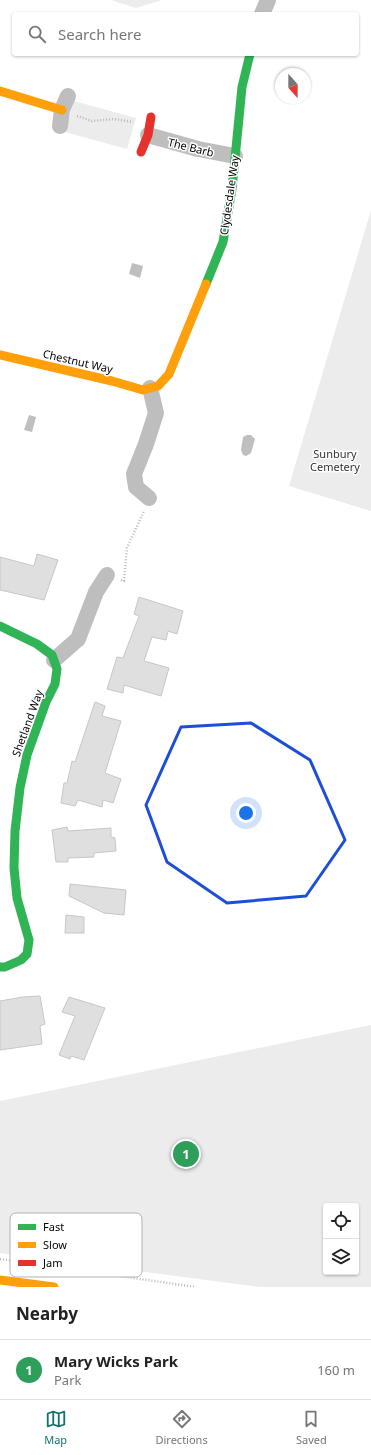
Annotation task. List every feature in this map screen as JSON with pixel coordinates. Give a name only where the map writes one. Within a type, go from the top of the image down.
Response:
[{"type":"street","points":[[263,12],[268,0]]},
{"type":"street","name":"Clydesdale Way","points":[[150,388],[158,386],[169,374],[223,242],[232,189],[242,87],[250,56]]},
{"type":"street","points":[[0,92],[65,103],[60,126]]},
{"type":"street","points":[[141,152],[148,135],[151,117]]},
{"type":"street","name":"The Barb","points":[[148,135],[198,149],[235,156]]},
{"type":"street","name":"Chestnut Way","points":[[0,355],[112,381],[143,390],[150,388]]},
{"type":"street","points":[[149,498],[136,487],[134,474],[156,413],[150,388]]},
{"type":"street","points":[[0,626],[37,644],[52,655],[54,660],[78,639],[96,592],[107,575]]},
{"type":"street","name":"Shetland Way","points":[[0,967],[5,967],[21,960],[27,954],[29,940],[17,898],[14,868],[15,831],[20,788],[27,755],[46,702],[55,684],[57,669],[54,660]]},
{"type":"street","points":[[0,1280],[54,1287]]},
{"type":"path","points":[[65,103],[92,121],[114,119],[136,122]]},
{"type":"path","points":[[107,575],[124,581],[127,548],[149,498]]},
{"type":"path","points":[[0,1259],[10,1260]]},
{"type":"path","points":[[126,1277],[196,1287]]},
{"type":"highlighted area","points":[[251,723],[310,760],[345,840],[306,896],[227,903],[167,862],[146,805],[181,727]]},
{"type":"green space","points":[[111,0],[162,0],[136,8]]},
{"type":"green space","points":[[74,101],[136,118],[127,149],[65,132]]},
{"type":"green space","name":"Sunbury Cemetery","points":[[371,210],[371,511],[289,486]]},
{"type":"green space","points":[[371,1025],[371,1287],[259,1287],[142,1272],[142,1213],[10,1213],[10,1254],[0,1253],[0,1101]]},
{"type":"shaded area","points":[[132,263],[143,266],[140,278],[129,274]]},
{"type":"shaded area","points":[[29,415],[36,417],[32,432],[24,430]]},
{"type":"shaded area","points":[[251,435],[255,439],[251,453],[246,456],[243,455],[241,450],[243,437]]},
{"type":"building","points":[[37,554],[58,560],[44,600],[0,590],[0,557],[34,566]]},
{"type":"building","points":[[139,597],[183,611],[177,634],[168,631],[166,640],[152,637],[144,661],[169,668],[161,696],[124,685],[123,693],[107,689],[117,657],[123,658],[139,616],[134,614]]},
{"type":"building","points":[[95,702],[105,706],[102,716],[121,721],[105,773],[121,779],[113,803],[103,800],[102,807],[78,800],[75,806],[61,803],[64,783],[67,783],[72,761],[75,762]]},
{"type":"building","points":[[67,827],[68,831],[111,828],[111,837],[115,838],[116,851],[94,853],[94,857],[68,858],[68,862],[56,862],[52,830]]},
{"type":"building","points":[[70,884],[126,890],[124,915],[104,913],[69,896]]},
{"type":"building","points":[[66,915],[84,917],[84,933],[65,933]]},
{"type":"building","points":[[40,996],[45,1024],[40,1026],[42,1044],[0,1050],[0,1001]]},
{"type":"building","points":[[69,997],[105,1008],[84,1060],[71,1056],[70,1059],[59,1055],[75,1016],[62,1012]]},
{"type":"traffic: fast","points":[[206,284],[223,242],[232,189],[242,87],[250,56]]},
{"type":"traffic: fast","points":[[0,626],[37,644],[52,655],[57,669],[55,684],[46,702],[27,755],[20,788],[15,831],[14,868],[17,898],[29,940],[27,954],[21,960],[5,967],[0,967]]},
{"type":"traffic: slow","points":[[0,91],[62,110]]},
{"type":"traffic: slow","points":[[0,355],[112,381],[143,390],[158,386],[169,374],[206,284]]},
{"type":"traffic: slow","points":[[0,1280],[54,1287]]},
{"type":"traffic: jam","points":[[141,152],[148,135],[151,117]]},
{"type":"place","name":"Mary Wicks Park","points":[[186,1154]]}]
